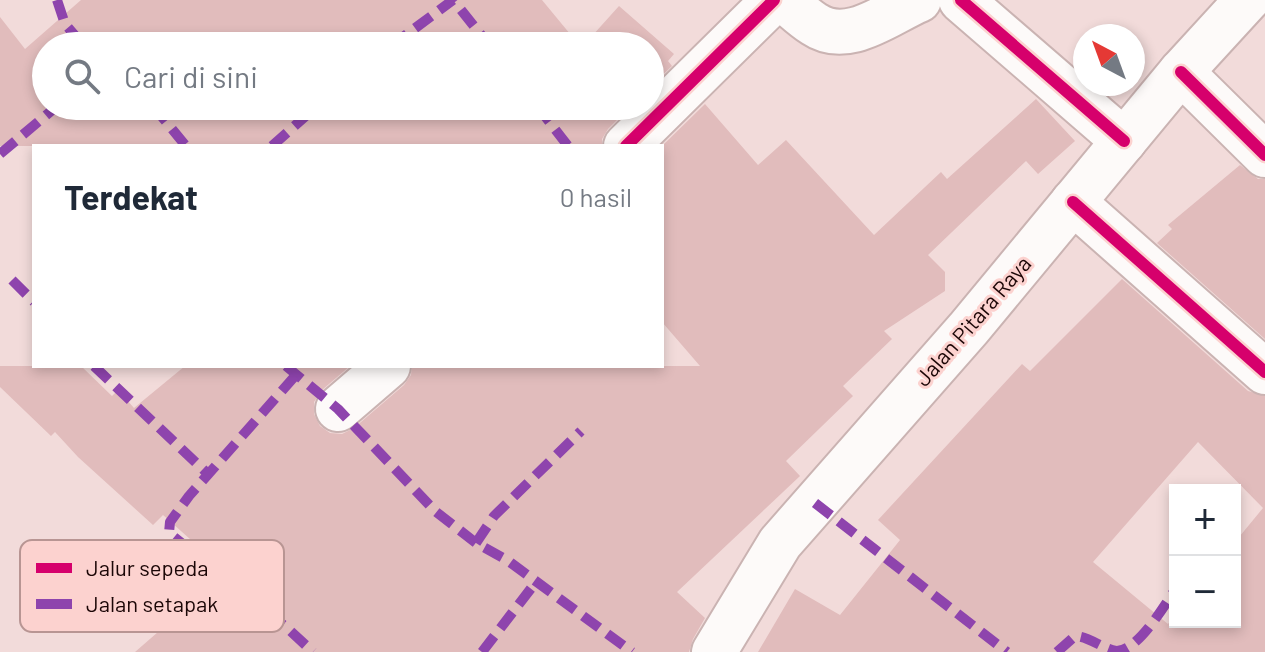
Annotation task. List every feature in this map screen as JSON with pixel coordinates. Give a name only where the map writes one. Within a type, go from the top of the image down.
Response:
[{"type":"street","points":[[664,109],[774,0]]},
{"type":"street","points":[[784,0],[816,26],[832,32],[855,30],[919,0]]},
{"type":"street","points":[[961,0],[1124,141]]},
{"type":"street","name":"Jalan Pitara Raya","points":[[714,652],[780,543],[969,328],[1181,72],[1247,0]]},
{"type":"street","points":[[1181,72],[1265,155]]},
{"type":"street","points":[[628,144],[652,120]]},
{"type":"street","points":[[1073,202],[1265,372]]},
{"type":"street","points":[[338,409],[386,368]]},
{"type":"building","points":[[81,0],[542,0],[568,32],[44,32]]},
{"type":"building","points":[[619,6],[649,32],[596,32]]},
{"type":"building","points":[[0,17],[25,49],[32,43],[32,120],[617,120],[608,129],[602,144],[0,146]]},
{"type":"building","points":[[664,45],[674,54],[668,61],[672,66],[664,74]]},
{"type":"building","points":[[1036,99],[1075,141],[1038,174],[1026,161],[928,255],[945,272],[945,291],[884,331],[892,339],[843,386],[853,396],[786,461],[800,476],[677,592],[705,618],[689,652],[135,652],[158,632],[284,632],[284,540],[191,540],[163,515],[153,525],[55,432],[51,436],[0,387],[0,366],[83,368],[112,396],[118,390],[134,408],[183,368],[348,368],[322,390],[314,402],[314,414],[320,426],[330,433],[342,434],[354,428],[404,385],[412,368],[700,366],[664,324],[664,144],[705,104],[758,165],[786,140],[874,235],[941,172],[947,179]]},
{"type":"building","points":[[1240,165],[1258,179],[1265,179],[1265,339],[1157,243],[1172,229],[1168,225]]},
{"type":"building","points":[[1122,279],[1248,391],[1265,396],[1265,652],[758,652],[795,589],[840,615],[900,540],[878,520],[1022,364],[1030,371]]},
{"type":"marked path","points":[[57,0],[65,24],[72,32]]},
{"type":"marked path","points":[[410,32],[453,0],[479,32]]},
{"type":"marked path","points":[[0,154],[40,120]]},
{"type":"marked path","points":[[165,120],[184,144]]},
{"type":"marked path","points":[[274,144],[301,120]]},
{"type":"marked path","points":[[548,120],[566,144]]},
{"type":"marked path","points":[[12,280],[32,300]]},
{"type":"marked path","points":[[96,368],[208,474]]},
{"type":"marked path","points":[[288,368],[338,409],[435,511],[632,652]]},
{"type":"marked path","points":[[178,540],[169,533],[170,522],[189,496],[295,376]]},
{"type":"marked path","points":[[476,543],[494,516],[581,431]]},
{"type":"marked path","points":[[815,503],[1007,652]]},
{"type":"marked path","points":[[482,652],[536,582]]},
{"type":"marked path","points":[[1057,652],[1075,636],[1111,650],[1124,649],[1141,636],[1169,599]]},
{"type":"marked path","points":[[284,625],[313,652]]},
{"type":"cycle path","points":[[664,109],[774,0]]},
{"type":"cycle path","points":[[961,0],[1124,141]]},
{"type":"cycle path","points":[[1181,72],[1265,155]]},
{"type":"cycle path","points":[[628,144],[652,120]]},
{"type":"cycle path","points":[[1073,202],[1265,372]]}]
